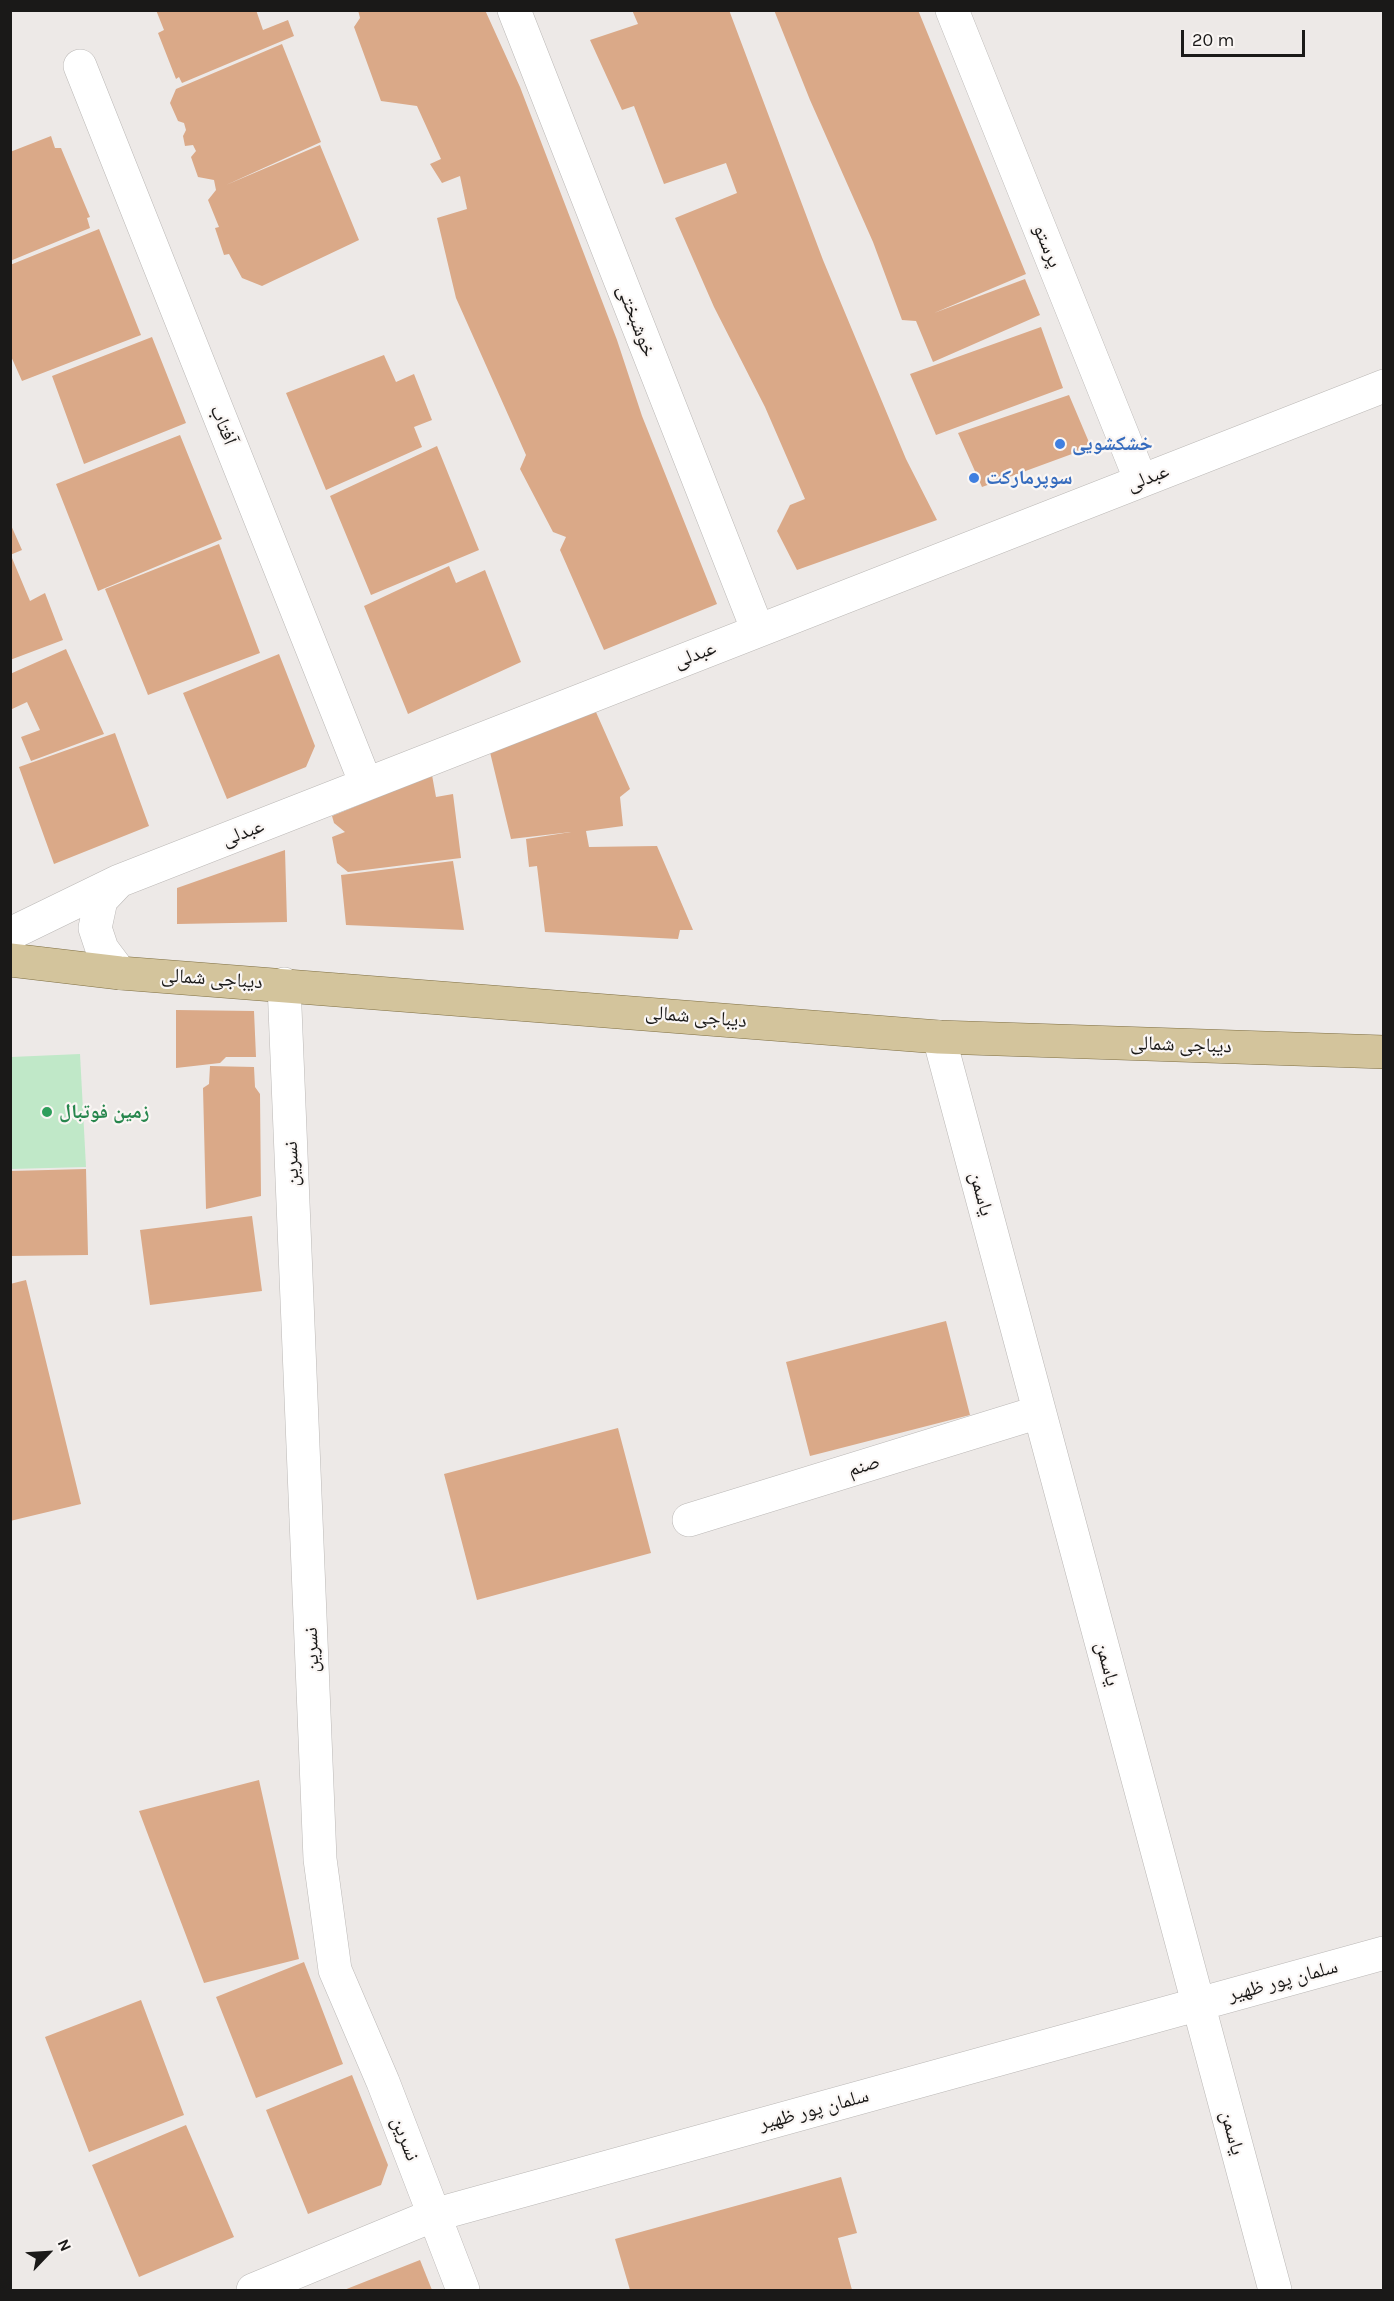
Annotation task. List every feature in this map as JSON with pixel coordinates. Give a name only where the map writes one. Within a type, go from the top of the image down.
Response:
[{"type":"main road","name":"دیباجی شمالی","points":[[10,960],[120,973],[284,984],[939,1037],[1383,1052]]},
{"type":"street","name":"خوشبختی","points":[[514,10],[758,631]]},
{"type":"street","name":"پرستو","points":[[952,10],[1141,481]]},
{"type":"street","name":"آفتاب","points":[[80,66],[366,784]]},
{"type":"street","name":"عبدلی","points":[[10,934],[119,881],[1383,386]]},
{"type":"street","points":[[119,881],[101,900],[95,928],[102,949],[120,973]]},
{"type":"street","name":"نسرین","points":[[284,984],[322,1870],[335,1970],[383,2082],[463,2290]]},
{"type":"street","name":"یاسمن","points":[[939,1037],[1275,2290]]},
{"type":"street","name":"صنم","points":[[689,1520],[1039,1412]]},
{"type":"street","name":"سلمان پور ظهیر","points":[[253,2290],[434,2215],[1383,1953]]},
{"type":"green space","name":"زمین فوتبال","points":[[80,1054],[86,1167],[11,1169],[11,1057]]},
{"type":"building","points":[[156,10],[256,10],[263,30],[288,20],[294,36],[182,83],[179,77],[176,79],[158,33],[164,30]]},
{"type":"building","points":[[358,10],[485,10],[520,87],[617,340],[642,416],[717,604],[604,650],[560,550],[566,537],[553,532],[520,469],[526,455],[456,298],[437,218],[467,209],[460,176],[442,183],[430,164],[441,159],[417,106],[381,101],[354,27],[360,18]]},
{"type":"building","points":[[632,10],[729,10],[823,260],[906,459],[937,520],[797,570],[777,531],[790,505],[805,499],[765,407],[714,307],[675,218],[737,193],[726,163],[664,184],[634,106],[622,110],[590,40],[638,24]]},
{"type":"building","points":[[774,10],[918,10],[1026,274],[934,313],[1025,279],[1040,315],[933,362],[916,321],[902,320],[873,242],[810,100]]},
{"type":"building","points":[[282,44],[321,142],[226,185],[320,145],[359,240],[262,286],[242,278],[229,254],[224,255],[215,228],[219,227],[208,200],[216,190],[214,180],[198,177],[191,157],[196,151],[193,145],[185,146],[184,123],[178,121],[170,103],[176,89]]},
{"type":"building","points":[[51,136],[55,148],[61,148],[90,217],[87,218],[90,228],[10,261],[10,152]]},
{"type":"building","points":[[99,229],[141,335],[22,381],[10,354],[10,265]]},
{"type":"building","points":[[1041,327],[1063,388],[936,435],[910,374]]},
{"type":"building","points":[[152,337],[186,423],[84,464],[52,376]]},
{"type":"building","points":[[384,355],[396,382],[414,374],[432,420],[414,427],[422,447],[326,490],[286,393]]},
{"type":"building","points":[[1069,395],[1091,447],[982,487],[958,433]]},
{"type":"building","points":[[180,435],[222,539],[98,591],[56,484]]},
{"type":"building","points":[[437,446],[479,550],[371,595],[330,496]]},
{"type":"building","points":[[10,523],[22,550],[10,555]]},
{"type":"building","points":[[219,544],[260,653],[148,695],[105,589]]},
{"type":"building","points":[[12,558],[30,601],[45,593],[63,640],[10,660]]},
{"type":"building","points":[[449,566],[456,583],[485,570],[521,662],[408,714],[364,606]]},
{"type":"building","points":[[66,649],[104,734],[31,761],[21,737],[40,730],[27,702],[10,710],[10,674]]},
{"type":"building","points":[[279,654],[315,746],[306,767],[227,799],[183,693]]},
{"type":"building","points":[[592,703],[630,789],[620,797],[623,826],[586,831],[589,847],[657,846],[693,930],[680,930],[678,939],[545,932],[537,866],[529,867],[526,839],[571,832],[511,839],[488,744]]},
{"type":"building","points":[[115,733],[149,826],[54,864],[19,767]]},
{"type":"building","points":[[432,775],[436,797],[453,794],[461,858],[348,872],[337,863],[332,837],[345,832],[334,823],[332,816]]},
{"type":"building","points":[[285,850],[287,922],[177,924],[177,888]]},
{"type":"building","points":[[453,861],[464,930],[346,925],[341,875]]},
{"type":"building","points":[[176,1010],[254,1011],[256,1057],[226,1057],[220,1063],[176,1068]]},
{"type":"building","points":[[210,1066],[254,1067],[255,1087],[260,1094],[261,1196],[206,1209],[203,1088],[209,1084]]},
{"type":"building","points":[[86,1169],[88,1255],[10,1256],[10,1171]]},
{"type":"building","points":[[252,1216],[262,1291],[150,1305],[140,1230]]},
{"type":"building","points":[[26,1280],[81,1504],[10,1521],[10,1284]]},
{"type":"building","points":[[946,1321],[970,1415],[810,1456],[786,1362]]},
{"type":"building","points":[[618,1428],[651,1553],[477,1600],[444,1474]]},
{"type":"building","points":[[259,1780],[299,1959],[204,1983],[139,1811]]},
{"type":"building","points":[[304,1962],[343,2064],[256,2098],[216,1997]]},
{"type":"building","points":[[141,2000],[184,2115],[89,2152],[45,2037]]},
{"type":"building","points":[[352,2075],[388,2165],[381,2185],[308,2214],[266,2110]]},
{"type":"building","points":[[186,2125],[234,2237],[139,2277],[92,2165]]},
{"type":"building","points":[[841,2177],[857,2233],[838,2238],[852,2290],[630,2290],[615,2239]]},
{"type":"building","points":[[420,2260],[432,2290],[344,2290]]},
{"type":"place","name":"خشکشویی","points":[[1060,444]]},
{"type":"place","name":"سوپرمارکت","points":[[974,478]]},
{"type":"place","name":"زمین فوتبال","points":[[47,1112]]}]
